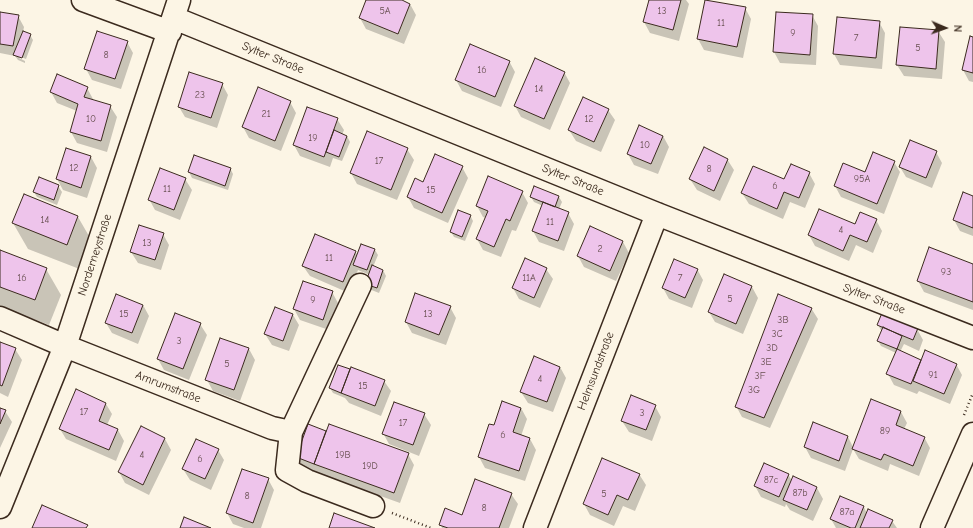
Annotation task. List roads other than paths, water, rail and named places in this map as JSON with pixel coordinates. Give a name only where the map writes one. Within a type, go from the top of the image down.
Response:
[{"type":"street","name":"Sylter Straße","points":[[83,0],[174,16],[657,214],[973,338]]},
{"type":"street","name":"Norderneystraße","points":[[0,507],[65,346],[174,16]]},
{"type":"street","name":"Helmsundstraße","points":[[535,528],[657,214]]},
{"type":"street","points":[[360,285],[281,430],[287,470],[307,481],[373,506]]},
{"type":"street","name":"Amrumstraße","points":[[0,318],[65,346],[281,430]]},
{"type":"street","points":[[932,528],[973,434]]}]
